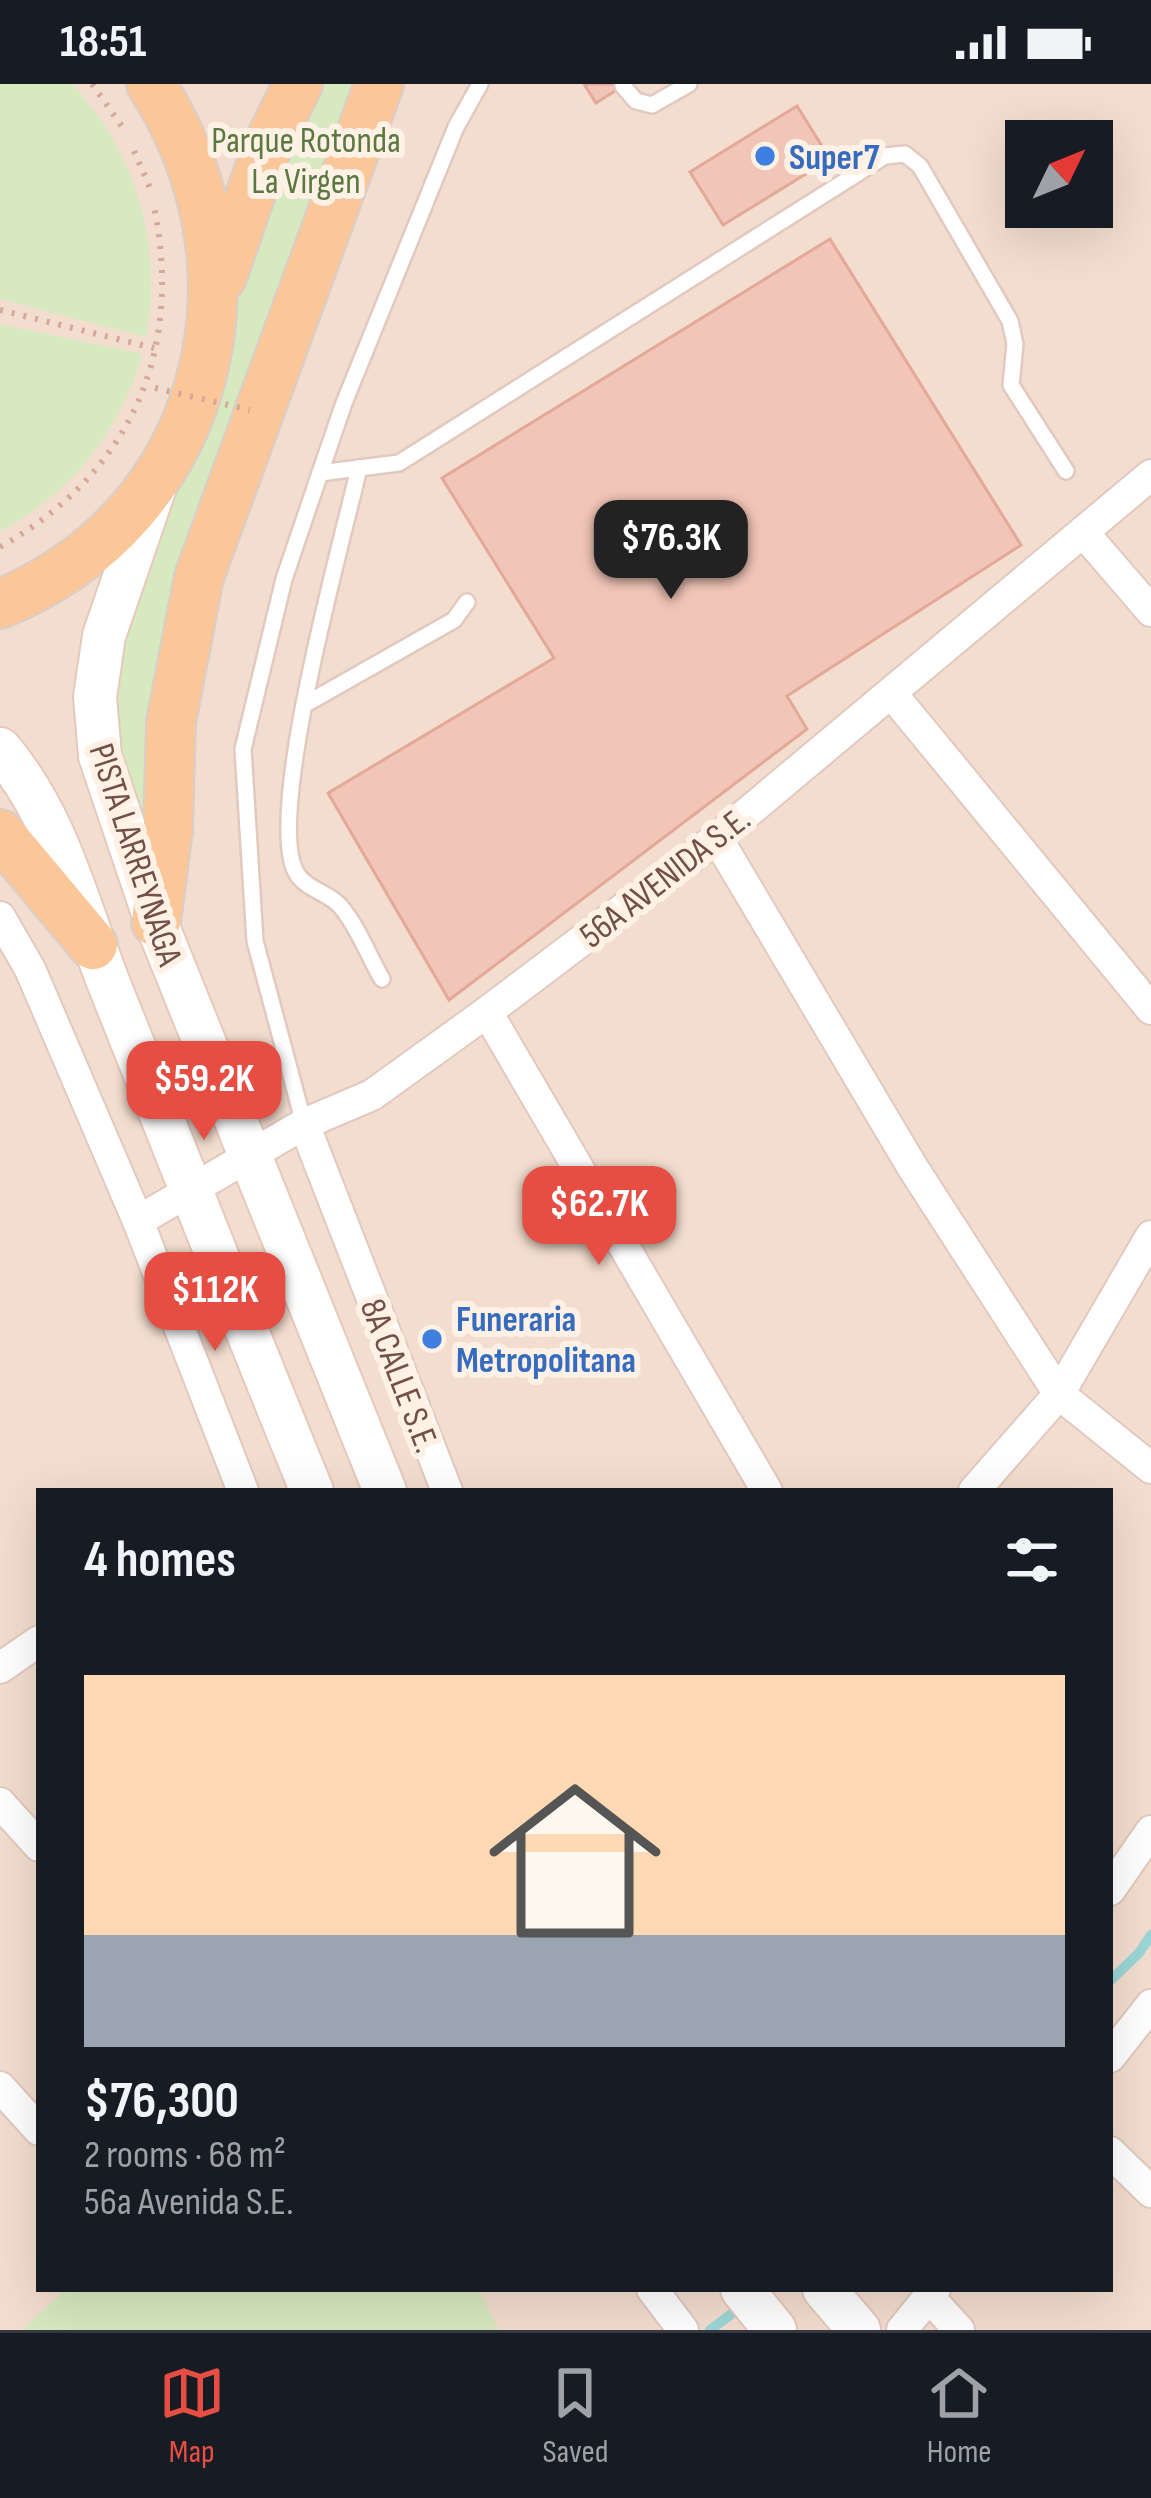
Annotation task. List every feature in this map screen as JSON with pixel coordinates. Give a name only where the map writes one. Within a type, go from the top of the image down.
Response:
[{"type":"main road","points":[[0,604],[52,578],[122,521],[159,475],[191,411],[203,374],[214,298],[214,260],[200,183],[186,146],[151,84]]},
{"type":"main road","points":[[214,298],[267,147],[298,84]]},
{"type":"main road","points":[[156,922],[168,830],[171,722],[199,577],[379,84]]},
{"type":"main road","name":"PISTA LARREYNAGA","points":[[159,475],[112,607],[95,698],[95,731],[106,778],[156,922],[384,1488]]},
{"type":"main road","name":"PISTA LARREYNAGA","points":[[0,749],[33,795],[61,849],[93,945],[311,1488]]},
{"type":"main road","points":[[0,834],[93,945]]},
{"type":"main road","points":[[744,2292],[774,2328]]},
{"type":"main road","points":[[827,2292],[859,2330]]},
{"type":"street","name":"56A AVENIDA S.E.","points":[[138,1222],[304,1124],[372,1096],[487,1012],[716,838],[1151,475]]},
{"type":"street","points":[[1083,532],[1151,611]]},
{"type":"street","points":[[892,694],[1151,1010]]},
{"type":"street","points":[[716,838],[913,1168],[1059,1394],[1151,1468]]},
{"type":"street","points":[[0,917],[30,969],[138,1222],[242,1488]]},
{"type":"street","points":[[487,1012],[765,1488]]},
{"type":"street","name":"8A CALLE S.E.","points":[[304,1124],[446,1488]]},
{"type":"street","points":[[977,1488],[1059,1394],[1151,1236]]},
{"type":"street","points":[[3,1660],[36,1643]]},
{"type":"street","points":[[0,1803],[36,1843]]},
{"type":"street","points":[[1113,1885],[1151,1831]]},
{"type":"street","points":[[1113,2053],[1151,2005]]},
{"type":"street","points":[[0,2087],[36,2127]]},
{"type":"street","points":[[1113,2155],[1151,2192]]},
{"type":"street","points":[[654,2292],[678,2324]]},
{"type":"street","points":[[902,2330],[932,2293],[959,2330]]},
{"type":"lane","points":[[304,1124],[256,940],[243,749],[284,579],[344,404],[441,162],[480,84]]},
{"type":"lane","points":[[622,86],[636,101],[652,105],[689,84]]},
{"type":"lane","points":[[320,473],[399,463],[885,156],[905,154],[920,166],[1010,321],[1015,344],[1011,385],[1066,471]]},
{"type":"lane","points":[[359,468],[290,783],[291,853],[296,874],[340,906],[382,979]]},
{"type":"lane","points":[[304,705],[454,620],[467,602]]},
{"type":"path","points":[[0,547],[37,526],[84,485],[122,435],[155,369],[163,317],[164,254],[152,193],[127,134],[92,84]]},
{"type":"path","points":[[0,310],[155,348]]},
{"type":"path","points":[[154,388],[250,410]]},
{"type":"shaded area","points":[[0,84],[1151,84],[1151,2330],[0,2330]]},
{"type":"green space","name":"Parque Rotonda La Virgen","points":[[0,84],[72,84],[113,140],[128,170],[147,234],[151,268],[146,337],[0,299]]},
{"type":"green space","name":"Parque Rotonda La Virgen","points":[[298,84],[379,84],[199,577],[156,922],[95,732]]},
{"type":"green space","points":[[0,324],[142,354],[121,409],[90,457],[49,498],[0,531]]},
{"type":"green space","points":[[63,2292],[480,2292],[499,2330],[22,2330]]},
{"type":"building","points":[[584,84],[626,84],[596,103]]},
{"type":"building","points":[[797,106],[830,159],[723,225],[690,172]]},
{"type":"building","points":[[830,239],[1021,545],[787,696],[807,729],[449,1000],[328,793],[554,658],[442,478]]},
{"type":"waterway","points":[[1113,1978],[1151,1935]]},
{"type":"waterway","points":[[710,2330],[741,2307]]},
{"type":"place","name":"Super7","points":[[765,156]]},
{"type":"place","name":"Funeraria Metropolitana","points":[[432,1339]]}]
